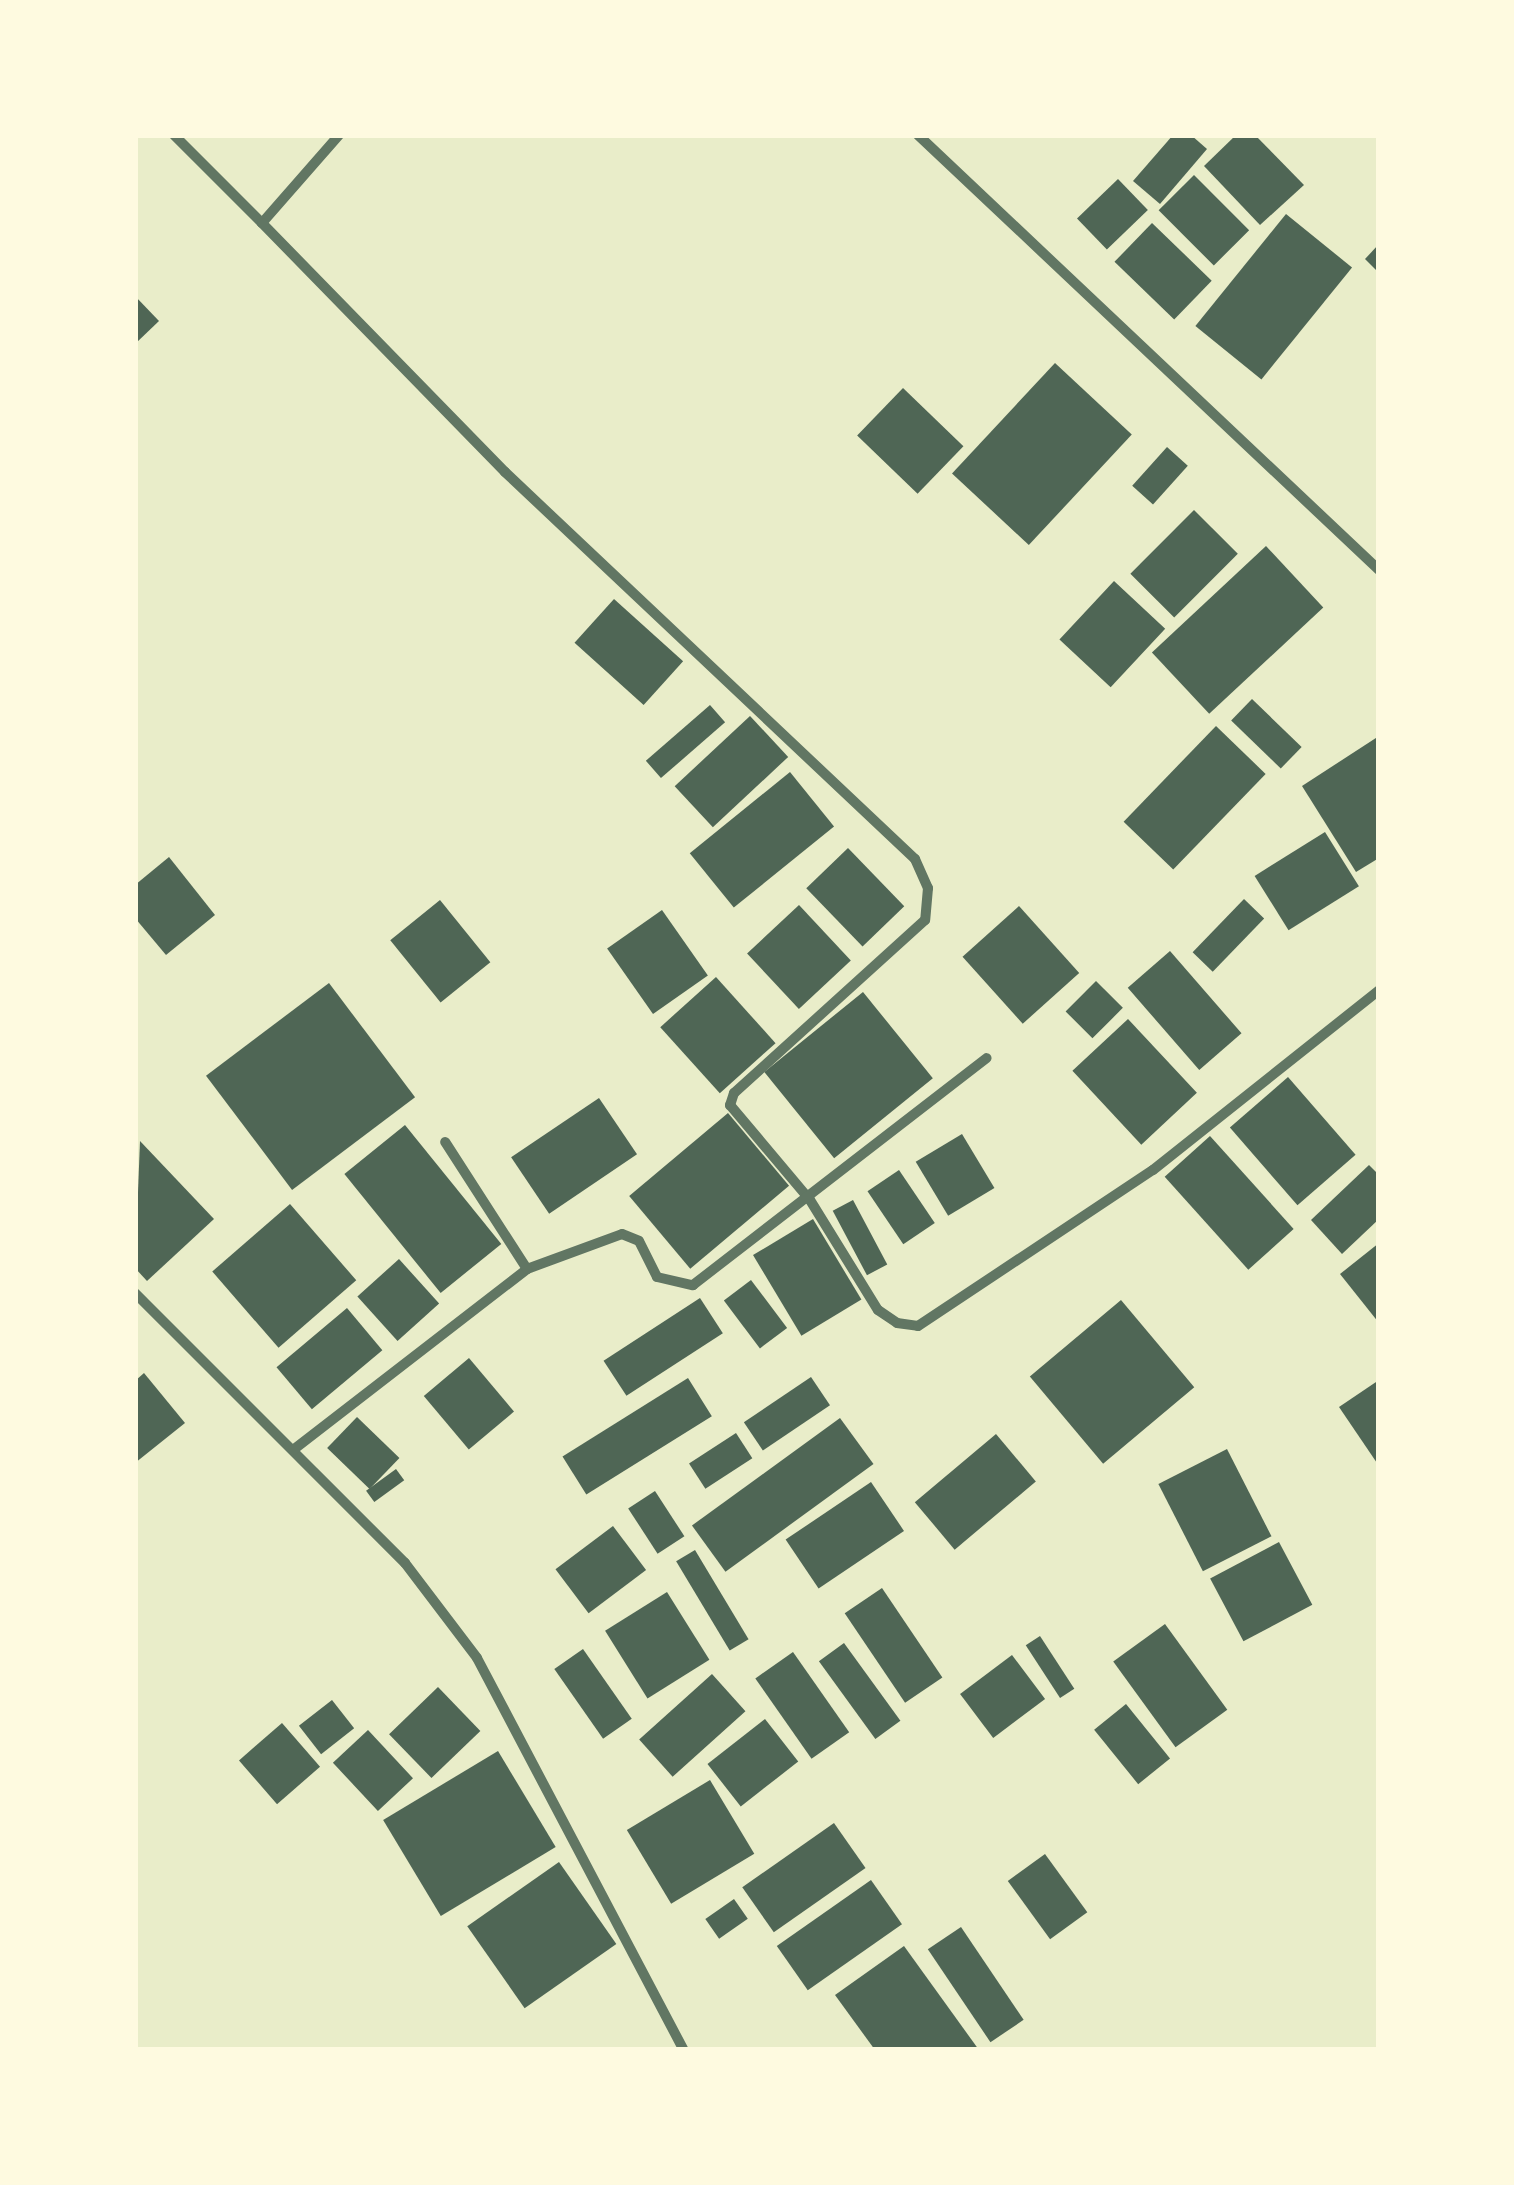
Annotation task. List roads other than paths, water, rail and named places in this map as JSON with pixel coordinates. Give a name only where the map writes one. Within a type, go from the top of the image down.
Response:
[{"type":"street","points":[[174,135],[505,472],[915,859],[928,888],[925,920],[731,1098],[810,1200],[878,1310],[897,1323],[918,1326],[1154,1170],[1379,990]]},
{"type":"street","points":[[262,223],[339,135]]},
{"type":"street","points":[[918,135],[1379,570]]},
{"type":"street","points":[[293,1450],[527,1269],[622,1234],[639,1241],[656,1277],[692,1285],[810,1200],[987,1058]]},
{"type":"street","points":[[445,1142],[527,1269]]},
{"type":"street","points":[[135,1294],[405,1562],[477,1658],[684,2050]]}]
